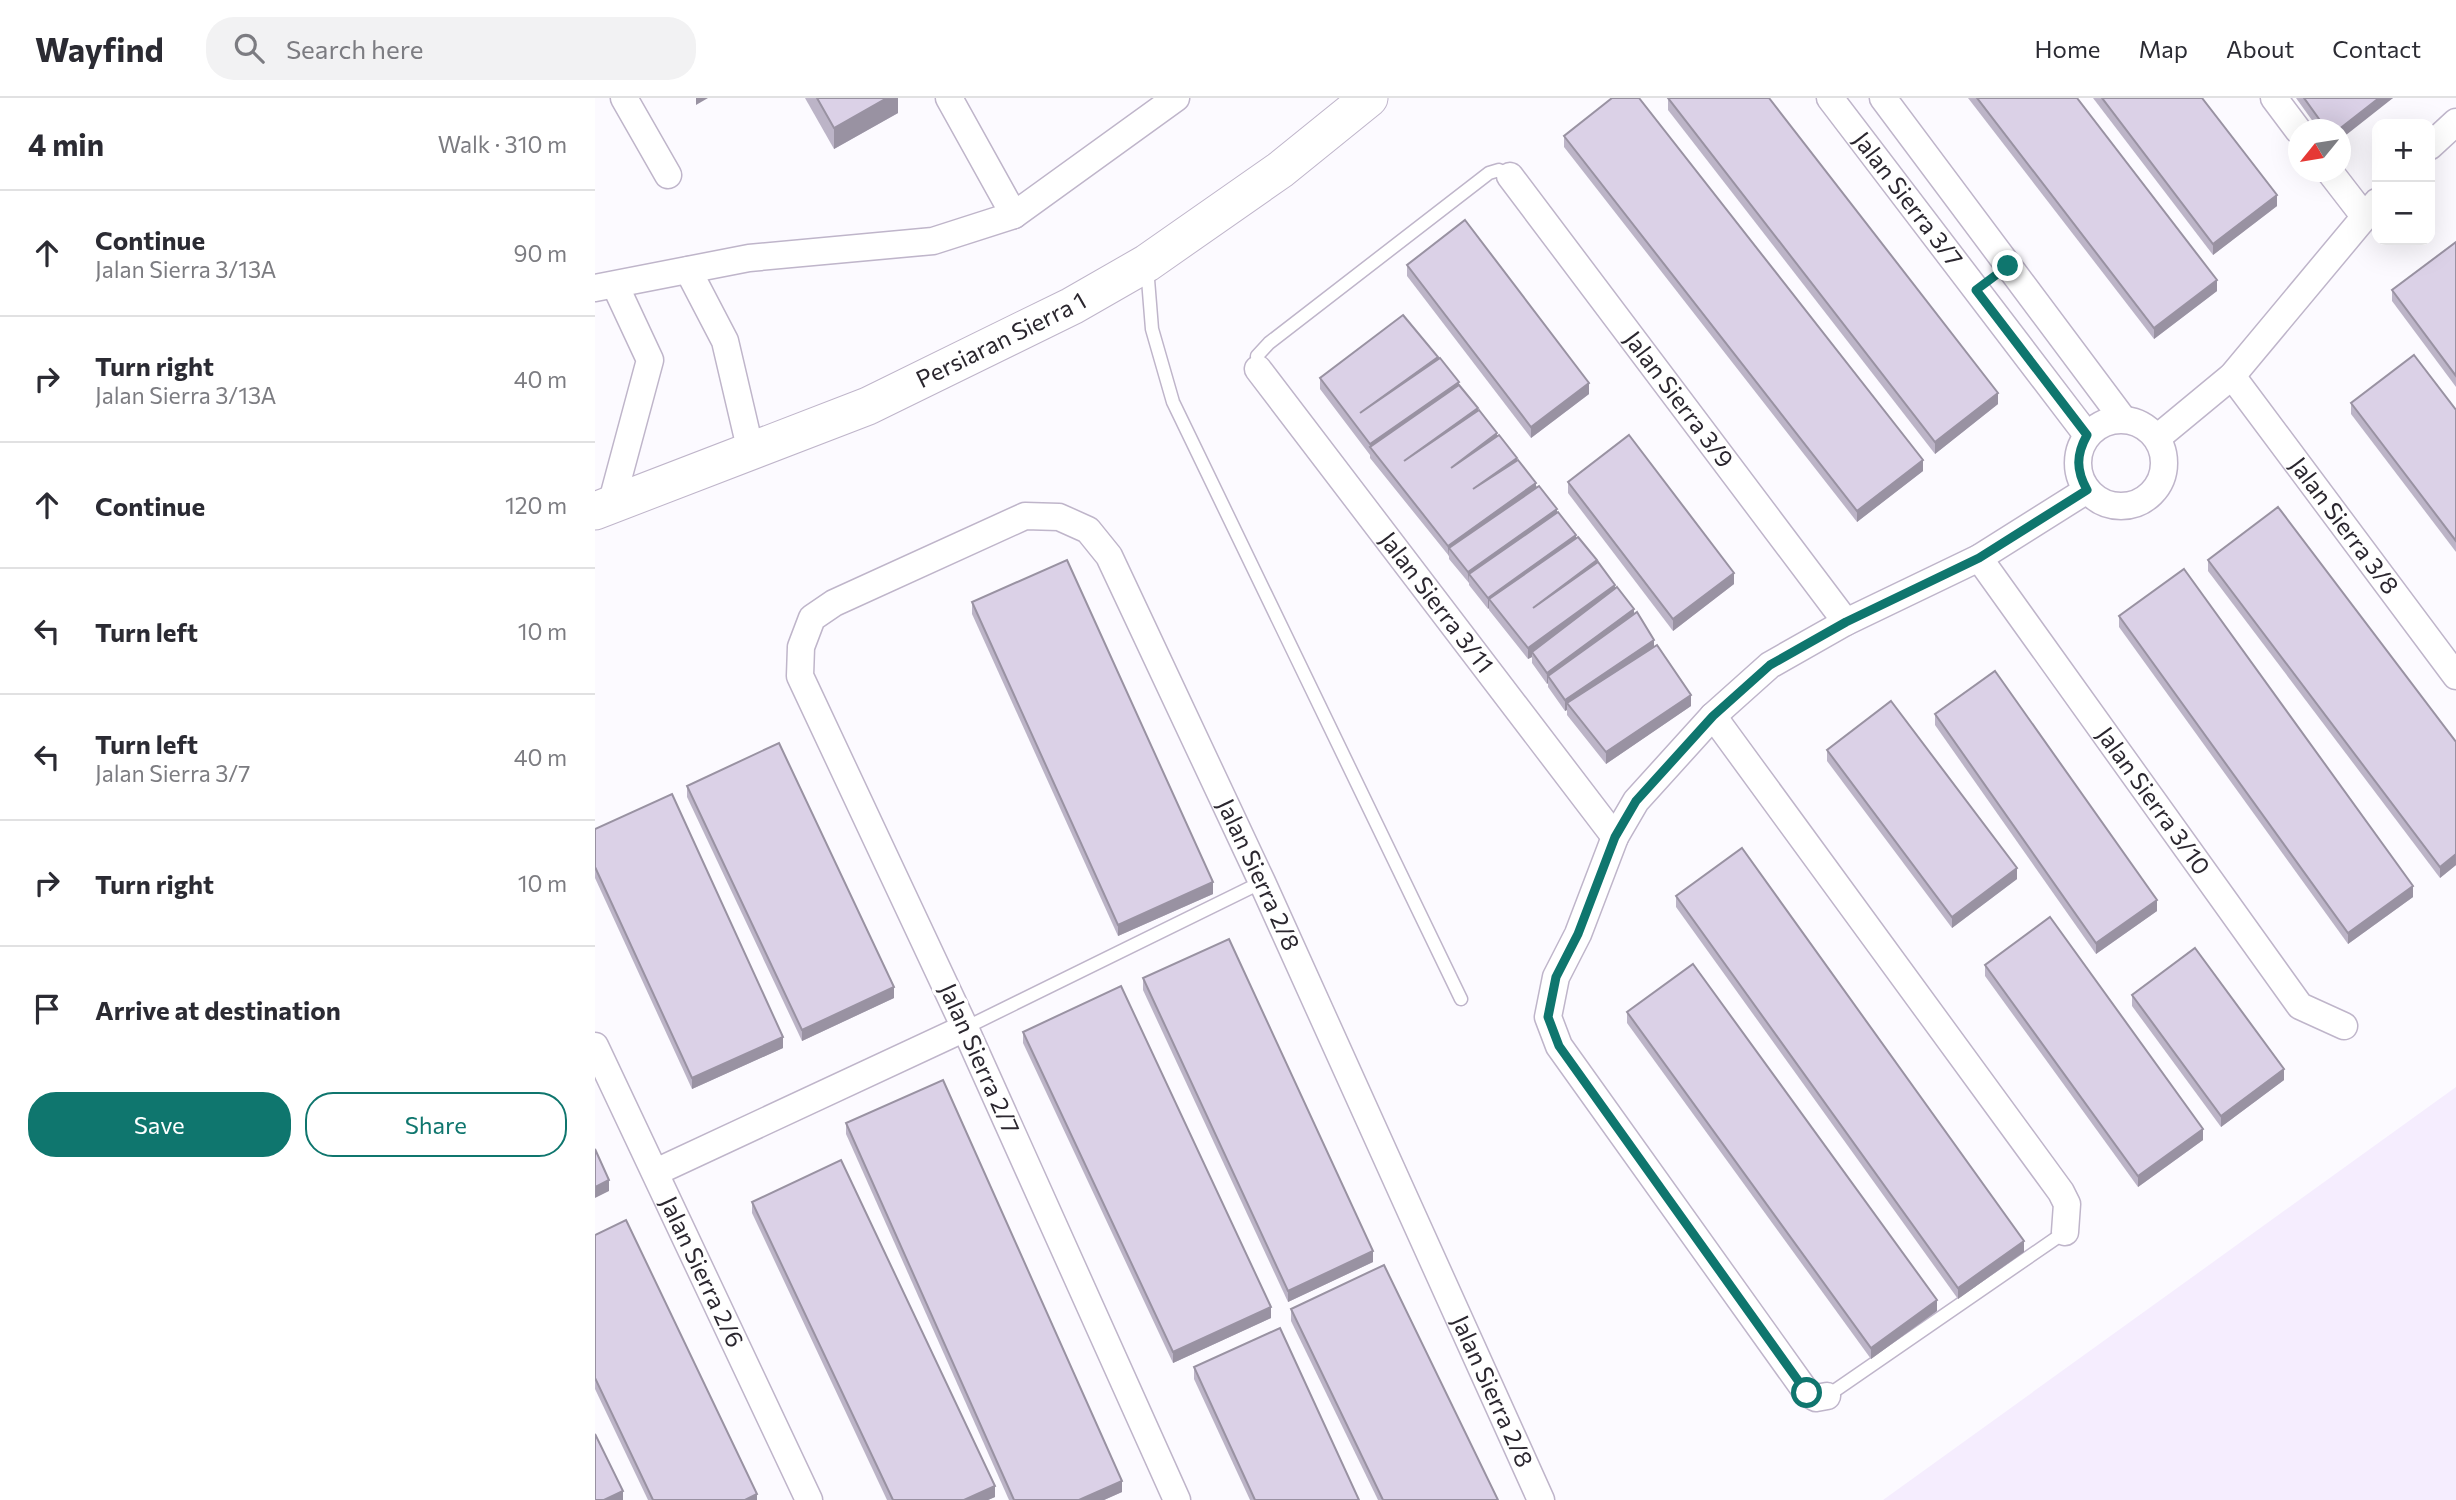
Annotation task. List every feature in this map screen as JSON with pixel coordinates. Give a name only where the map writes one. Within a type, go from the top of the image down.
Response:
[{"type":"street","points":[[624,98],[668,176]]},
{"type":"street","points":[[949,98],[1014,215]]},
{"type":"street","points":[[603,508],[650,360],[605,286],[749,258],[933,241],[1014,215],[1176,98]]},
{"type":"street","name":"Persiaran Sierra 1","points":[[603,508],[868,406],[1072,306],[1147,263],[1280,170],[1369,98]]},
{"type":"street","name":"Jalan Sierra 3/7","points":[[1830,98],[2087,435]]},
{"type":"street","points":[[2274,98],[2290,119]]},
{"type":"street","points":[[1859,137],[1887,104]]},
{"type":"street","name":"Jalan Sierra 3/7","points":[[1887,104],[2123,419]]},
{"type":"street","name":"Jalan Sierra 3/9","points":[[1510,177],[1846,622]]},
{"type":"street","points":[[2157,438],[2232,376],[2371,209],[2341,182]]},
{"type":"street","points":[[1976,290],[2008,266]]},
{"type":"street","points":[[688,270],[725,341],[751,453]]},
{"type":"street","name":"Jalan Sierra 3/11","points":[[1258,369],[1615,837]]},
{"type":"street","name":"Jalan Sierra 3/8","points":[[2232,376],[2456,676]]},
{"type":"street","points":[[2123,419],[2148,428],[2163,451],[2161,480],[2147,497],[2127,506],[2098,500],[2087,490],[2080,478],[2080,448],[2087,435],[2097,426],[2123,419]]},
{"type":"street","points":[[1827,1396],[1816,1398],[1807,1393],[1559,1046],[1548,1017],[1556,977],[1578,934],[1615,837],[1636,801],[1713,716],[1770,665],[1846,622],[1979,558],[2087,490]]},
{"type":"street","name":"Jalan Sierra 2/8","points":[[812,618],[834,603],[1025,516],[1059,517],[1088,530],[1109,556],[1262,882],[1542,1500]]},
{"type":"street","name":"Jalan Sierra 3/10","points":[[1979,558],[2300,1006],[2344,1026]]},
{"type":"street","name":"Jalan Sierra 2/7","points":[[812,618],[801,647],[800,676],[965,1028],[1177,1500]]},
{"type":"street","points":[[1713,716],[2061,1192],[2067,1204],[2065,1232]]},
{"type":"street","points":[[656,1172],[965,1028]]},
{"type":"street","name":"Jalan Sierra 2/6","points":[[595,1045],[809,1500]]},
{"type":"lane","points":[[1258,369],[1257,356],[1269,343],[1489,173],[1499,170],[1510,177]]},
{"type":"lane","points":[[1147,263],[1152,329],[1173,402],[1461,999]]},
{"type":"lane","points":[[965,1028],[1262,882]]},
{"type":"lane","points":[[1827,1396],[2065,1232]]},
{"type":"shaded area","points":[[2456,1087],[2456,1500],[1883,1500]]},
{"type":"building","points":[[817,98],[887,98],[834,128]]},
{"type":"building","points":[[1612,98],[1639,98],[1923,460],[1857,511],[1564,136]]},
{"type":"building","points":[[1668,98],[1769,98],[1998,393],[1935,442]]},
{"type":"building","points":[[1977,98],[2077,98],[2217,280],[2154,328]]},
{"type":"building","points":[[2102,98],[2202,98],[2277,195],[2213,244]]},
{"type":"building","points":[[2304,98],[2379,98],[2351,120],[2319,119]]},
{"type":"building","points":[[1465,220],[1589,383],[1531,427],[1407,265]]},
{"type":"building","points":[[2456,242],[2456,376],[2392,290]]},
{"type":"building","points":[[1403,315],[1438,357],[1360,413],[1440,358],[1459,382],[1370,444],[1320,378]]},
{"type":"building","points":[[2414,355],[2456,410],[2456,541],[2351,403]]},
{"type":"building","points":[[1459,385],[1478,408],[1404,461],[1479,410],[1497,433],[1451,468],[1499,435],[1517,458],[1473,489],[1518,460],[1536,483],[1448,546],[1370,447]]},
{"type":"building","points":[[1629,435],[1734,573],[1673,619],[1568,482]]},
{"type":"building","points":[[1539,486],[1557,509],[1468,572],[1449,548]]},
{"type":"building","points":[[2278,507],[2456,742],[2456,854],[2440,867],[2208,560]]},
{"type":"building","points":[[1558,512],[1576,535],[1488,598],[1469,574]]},
{"type":"building","points":[[1578,537],[1597,560],[1533,608],[1598,562],[1615,585],[1528,648],[1489,599]]},
{"type":"building","points":[[1067,560],[1213,882],[1118,925],[972,602]]},
{"type":"building","points":[[2184,569],[2413,886],[2348,933],[2119,616]]},
{"type":"building","points":[[1617,587],[1634,609],[1547,673],[1532,652]]},
{"type":"building","points":[[1637,612],[1654,640],[1565,700],[1548,676]]},
{"type":"building","points":[[1657,645],[1691,695],[1606,752],[1567,703]]},
{"type":"building","points":[[1995,671],[2157,900],[2096,943],[1935,714]]},
{"type":"building","points":[[1891,701],[2017,868],[1952,917],[1827,750]]},
{"type":"building","points":[[779,743],[894,987],[802,1030],[687,786]]},
{"type":"building","points":[[672,794],[783,1037],[692,1078],[595,867],[595,829]]},
{"type":"building","points":[[1742,848],[2024,1241],[1958,1288],[1676,896]]},
{"type":"building","points":[[2050,917],[2203,1129],[2138,1176],[1985,965]]},
{"type":"building","points":[[1229,939],[1373,1251],[1288,1291],[1143,978]]},
{"type":"building","points":[[2195,948],[2284,1069],[2221,1116],[2132,995]]},
{"type":"building","points":[[1693,964],[1937,1300],[1871,1348],[1627,1012]]},
{"type":"building","points":[[1121,986],[1271,1307],[1173,1352],[1023,1032]]},
{"type":"building","points":[[943,1080],[1122,1481],[1079,1500],[1014,1500],[846,1123]]},
{"type":"building","points":[[595,1149],[609,1180],[595,1187]]},
{"type":"building","points":[[841,1160],[995,1486],[964,1500],[893,1500],[752,1202]]},
{"type":"building","points":[[626,1220],[757,1494],[745,1500],[653,1500],[595,1378],[595,1235]]},
{"type":"building","points":[[1384,1265],[1498,1500],[1383,1500],[1291,1309]]},
{"type":"building","points":[[1280,1328],[1359,1500],[1255,1500],[1194,1367]]},
{"type":"building","points":[[595,1434],[623,1491],[604,1500],[595,1500]]},
{"type":"route","points":[[1807,1393],[1559,1046],[1548,1017],[1556,977],[1578,934],[1615,837],[1636,801],[1713,716],[1770,665],[1846,622],[1979,558],[2087,490],[2080,478],[2078,463],[2080,448],[2087,435],[1976,290],[2008,266]]}]
